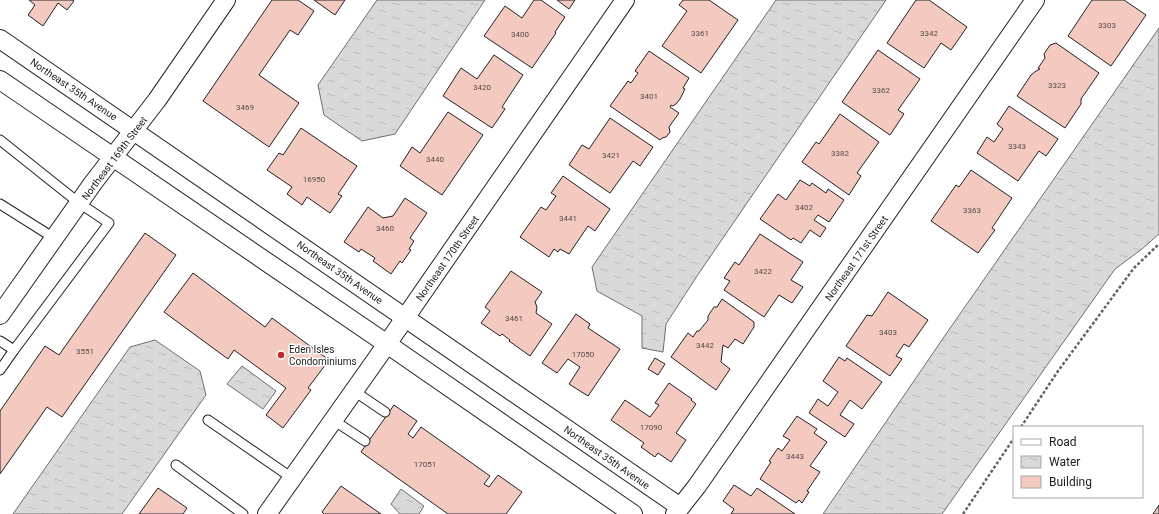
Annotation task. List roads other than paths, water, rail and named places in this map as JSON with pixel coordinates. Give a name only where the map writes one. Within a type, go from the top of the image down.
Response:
[{"type":"street","name":"Northeast 169th Street","points":[[0,315],[79,203],[157,100],[226,0]]},
{"type":"street","name":"Northeast 170th Street","points":[[267,514],[387,344],[625,0]]},
{"type":"street","name":"Northeast 171st Street","points":[[677,510],[697,486],[1035,0]]},
{"type":"street","name":"Northeast 35th Avenue","points":[[0,39],[405,317],[677,510]]},
{"type":"street","points":[[0,80],[633,514]]},
{"type":"lane","points":[[0,140],[79,203],[108,223],[0,370]]},
{"type":"lane","points":[[0,204],[54,238]]},
{"type":"lane","points":[[0,341],[14,350]]},
{"type":"lane","points":[[354,391],[385,412]]},
{"type":"lane","points":[[208,420],[292,478]]},
{"type":"lane","points":[[333,420],[364,441]]},
{"type":"lane","points":[[176,465],[243,514]]},
{"type":"water","points":[[377,0],[485,0],[395,134],[362,141],[324,115],[318,85]]},
{"type":"water","points":[[776,0],[886,0],[697,276],[666,324],[663,352],[642,348],[642,316],[597,291],[592,267]]},
{"type":"water","points":[[1159,28],[1159,234],[1115,269],[942,514],[823,514],[946,334]]},
{"type":"water","points":[[155,340],[200,371],[206,395],[122,514],[13,514],[130,347]]},
{"type":"water","points":[[242,366],[276,391],[263,409],[227,384]]},
{"type":"water","points":[[401,489],[424,506],[419,514],[400,514],[391,504]]},
{"type":"place","name":"Eden Isles Condominiums","points":[[281,355]]}]
